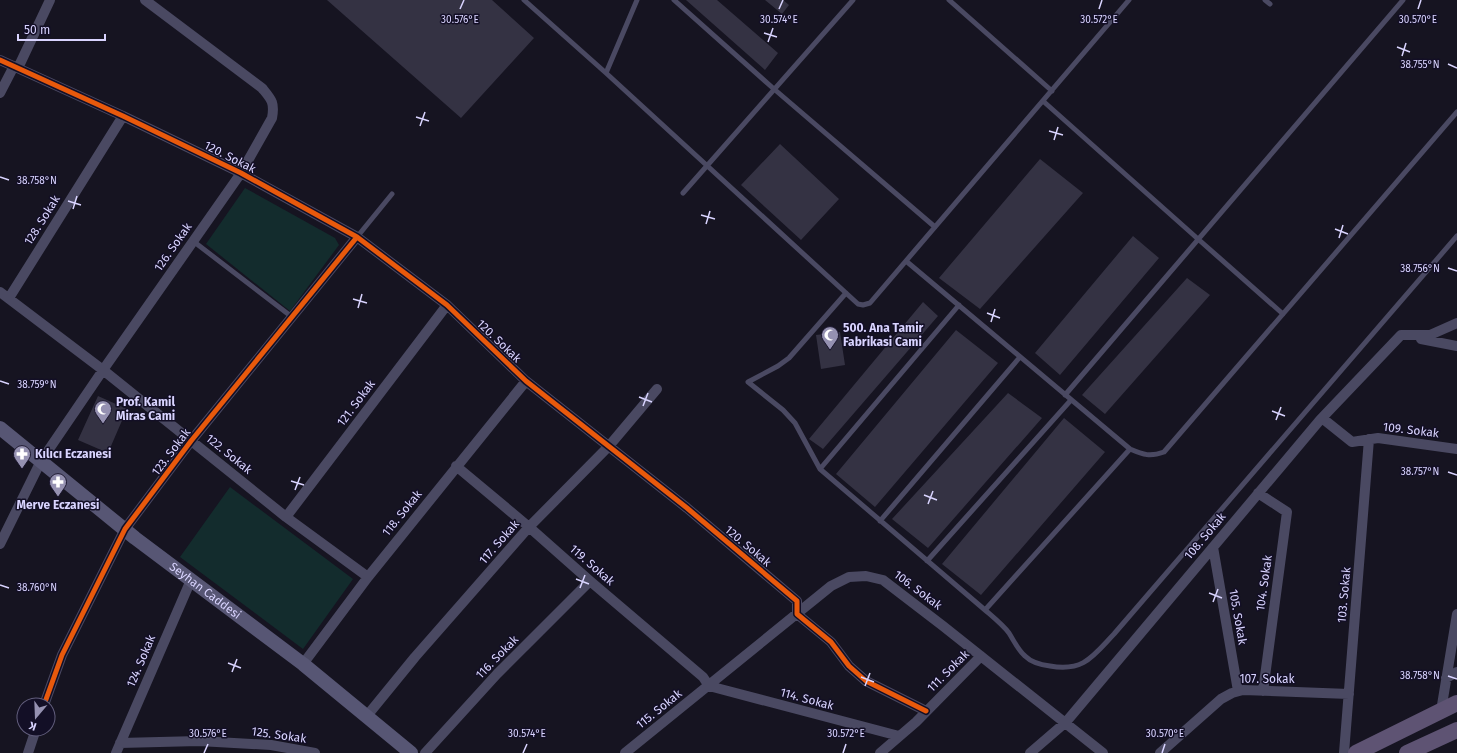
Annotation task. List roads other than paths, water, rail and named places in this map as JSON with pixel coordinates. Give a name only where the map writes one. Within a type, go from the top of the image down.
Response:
[{"type":"main road","name":"Seyhan Caddesi","points":[[0,428],[190,580],[303,664],[411,753]]},
{"type":"main road","points":[[1356,753],[1457,704]]},
{"type":"main road","points":[[1407,753],[1457,730]]},
{"type":"street","points":[[0,93],[16,67],[50,0]]},
{"type":"street","name":"126. Sokak","points":[[0,544],[41,461],[240,173],[272,118],[274,107],[270,98],[262,88],[145,0]]},
{"type":"street","name":"120. Sokak","points":[[0,60],[123,116],[240,173],[356,237],[447,305],[526,381],[687,508],[797,601],[797,614]]},
{"type":"street","name":"128. Sokak","points":[[9,298],[123,116]]},
{"type":"street","name":"123. Sokak","points":[[47,697],[62,655],[125,529],[192,441],[356,237]]},
{"type":"street","name":"122. Sokak","points":[[0,292],[103,370],[286,517],[368,578]]},
{"type":"street","name":"121. Sokak","points":[[286,517],[447,305]]},
{"type":"street","points":[[1401,336],[1430,335],[1457,323]]},
{"type":"street","points":[[1401,336],[1457,346]]},
{"type":"street","name":"108. Sokak","points":[[1030,753],[1066,722],[1322,418],[1401,336]]},
{"type":"street","name":"118. Sokak","points":[[303,664],[456,466],[526,381]]},
{"type":"street","name":"117. Sokak","points":[[366,716],[415,657],[529,527],[609,446],[657,389]]},
{"type":"street","name":"109. Sokak","points":[[1322,418],[1352,442],[1378,438],[1457,449]]},
{"type":"street","name":"103. Sokak","points":[[1344,753],[1369,439]]},
{"type":"street","name":"119. Sokak","points":[[456,466],[703,677],[709,686]]},
{"type":"street","name":"104. Sokak","points":[[1258,493],[1287,512],[1263,691]]},
{"type":"street","name":"105. Sokak","points":[[1213,547],[1238,691]]},
{"type":"street","name":"106. Sokak","points":[[709,686],[831,586],[849,577],[866,576],[883,580],[1066,722],[1103,753]]},
{"type":"street","name":"124. Sokak","points":[[116,753],[190,580]]},
{"type":"street","name":"116. Sokak","points":[[425,753],[497,674],[590,581]]},
{"type":"street","points":[[797,614],[831,642],[849,666],[866,681],[926,711]]},
{"type":"street","points":[[1441,711],[1457,614]]},
{"type":"street","name":"111. Sokak","points":[[880,753],[926,711],[982,656]]},
{"type":"street","points":[[1446,678],[1457,672]]},
{"type":"street","name":"114. Sokak","points":[[709,686],[899,736]]},
{"type":"street","name":"115. Sokak","points":[[627,752],[709,686]]},
{"type":"street","name":"107. Sokak","points":[[1160,753],[1221,699],[1238,691],[1349,694]]},
{"type":"street","points":[[28,753],[33,737]]},
{"type":"street","name":"125. Sokak","points":[[120,743],[199,741],[270,745],[315,753]]},
{"type":"street","points":[[627,752],[639,753]]},
{"type":"lane","points":[[524,0],[606,73],[858,304],[864,305],[870,303],[1129,0]]},
{"type":"lane","points":[[606,73],[638,0]]},
{"type":"lane","points":[[674,0],[774,89],[935,227]]},
{"type":"lane","points":[[683,193],[853,0]]},
{"type":"lane","points":[[949,0],[1052,91]]},
{"type":"lane","points":[[1265,0],[1270,4]]},
{"type":"lane","points":[[1065,394],[1403,0]]},
{"type":"lane","points":[[1043,101],[1198,240],[1284,314]]},
{"type":"lane","points":[[906,261],[1130,449],[1147,456],[1157,455],[1164,452],[1457,112]]},
{"type":"lane","points":[[356,237],[392,194]]},
{"type":"lane","points":[[846,293],[789,358],[778,366],[748,382],[783,410],[795,423],[820,469],[985,610],[1008,632],[1026,657],[1043,665],[1060,668],[1077,666],[1091,659],[1114,634],[1457,236]]},
{"type":"lane","points":[[193,240],[292,317]]},
{"type":"lane","points":[[820,469],[958,305]]},
{"type":"lane","points":[[880,521],[1020,357]]},
{"type":"lane","points":[[927,561],[1071,400]]},
{"type":"lane","points":[[985,610],[1130,449]]},
{"type":"place","name":"500. Ana Tamir Fabrikasi Cami","points":[[830,350]]},
{"type":"place","name":"Prof. Kamil Miras Cami","points":[[103,424]]},
{"type":"place","name":"Kılıcı Eczanesi","points":[[22,469]]},
{"type":"place","name":"Merve Eczanesi","points":[[58,497]]}]
